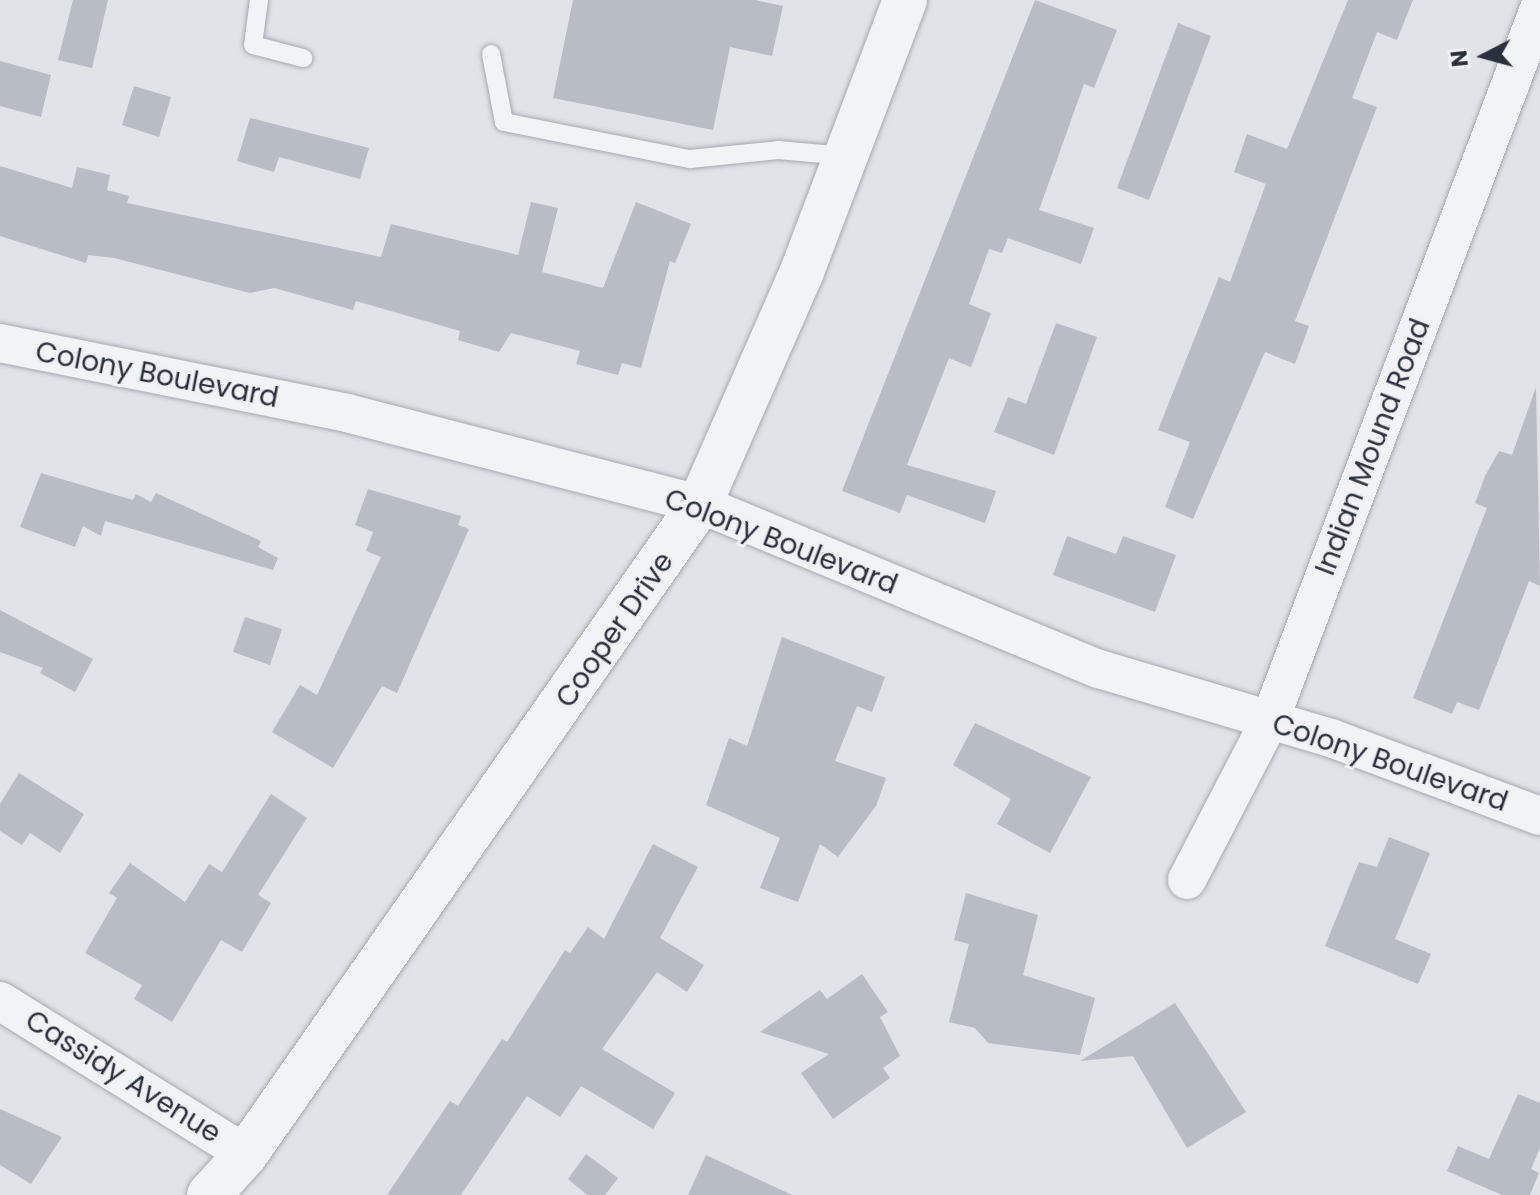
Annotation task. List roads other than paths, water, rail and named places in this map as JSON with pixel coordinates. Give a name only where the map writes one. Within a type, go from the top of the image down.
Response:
[{"type":"street","name":"Cooper Drive","points":[[209,1195],[246,1154],[700,504],[846,156],[905,0]]},
{"type":"street","name":"Indian Mound Road","points":[[1187,880],[1270,720],[1540,6]]},
{"type":"street","name":"Colony Boulevard","points":[[0,343],[347,413],[700,504],[1099,669],[1270,720],[1540,816]]},
{"type":"street","name":"Cassidy Avenue","points":[[0,1001],[246,1154]]},
{"type":"lane","points":[[259,0],[253,45],[303,58]]},
{"type":"lane","points":[[491,54],[504,122],[690,159],[778,150],[846,156]]}]
